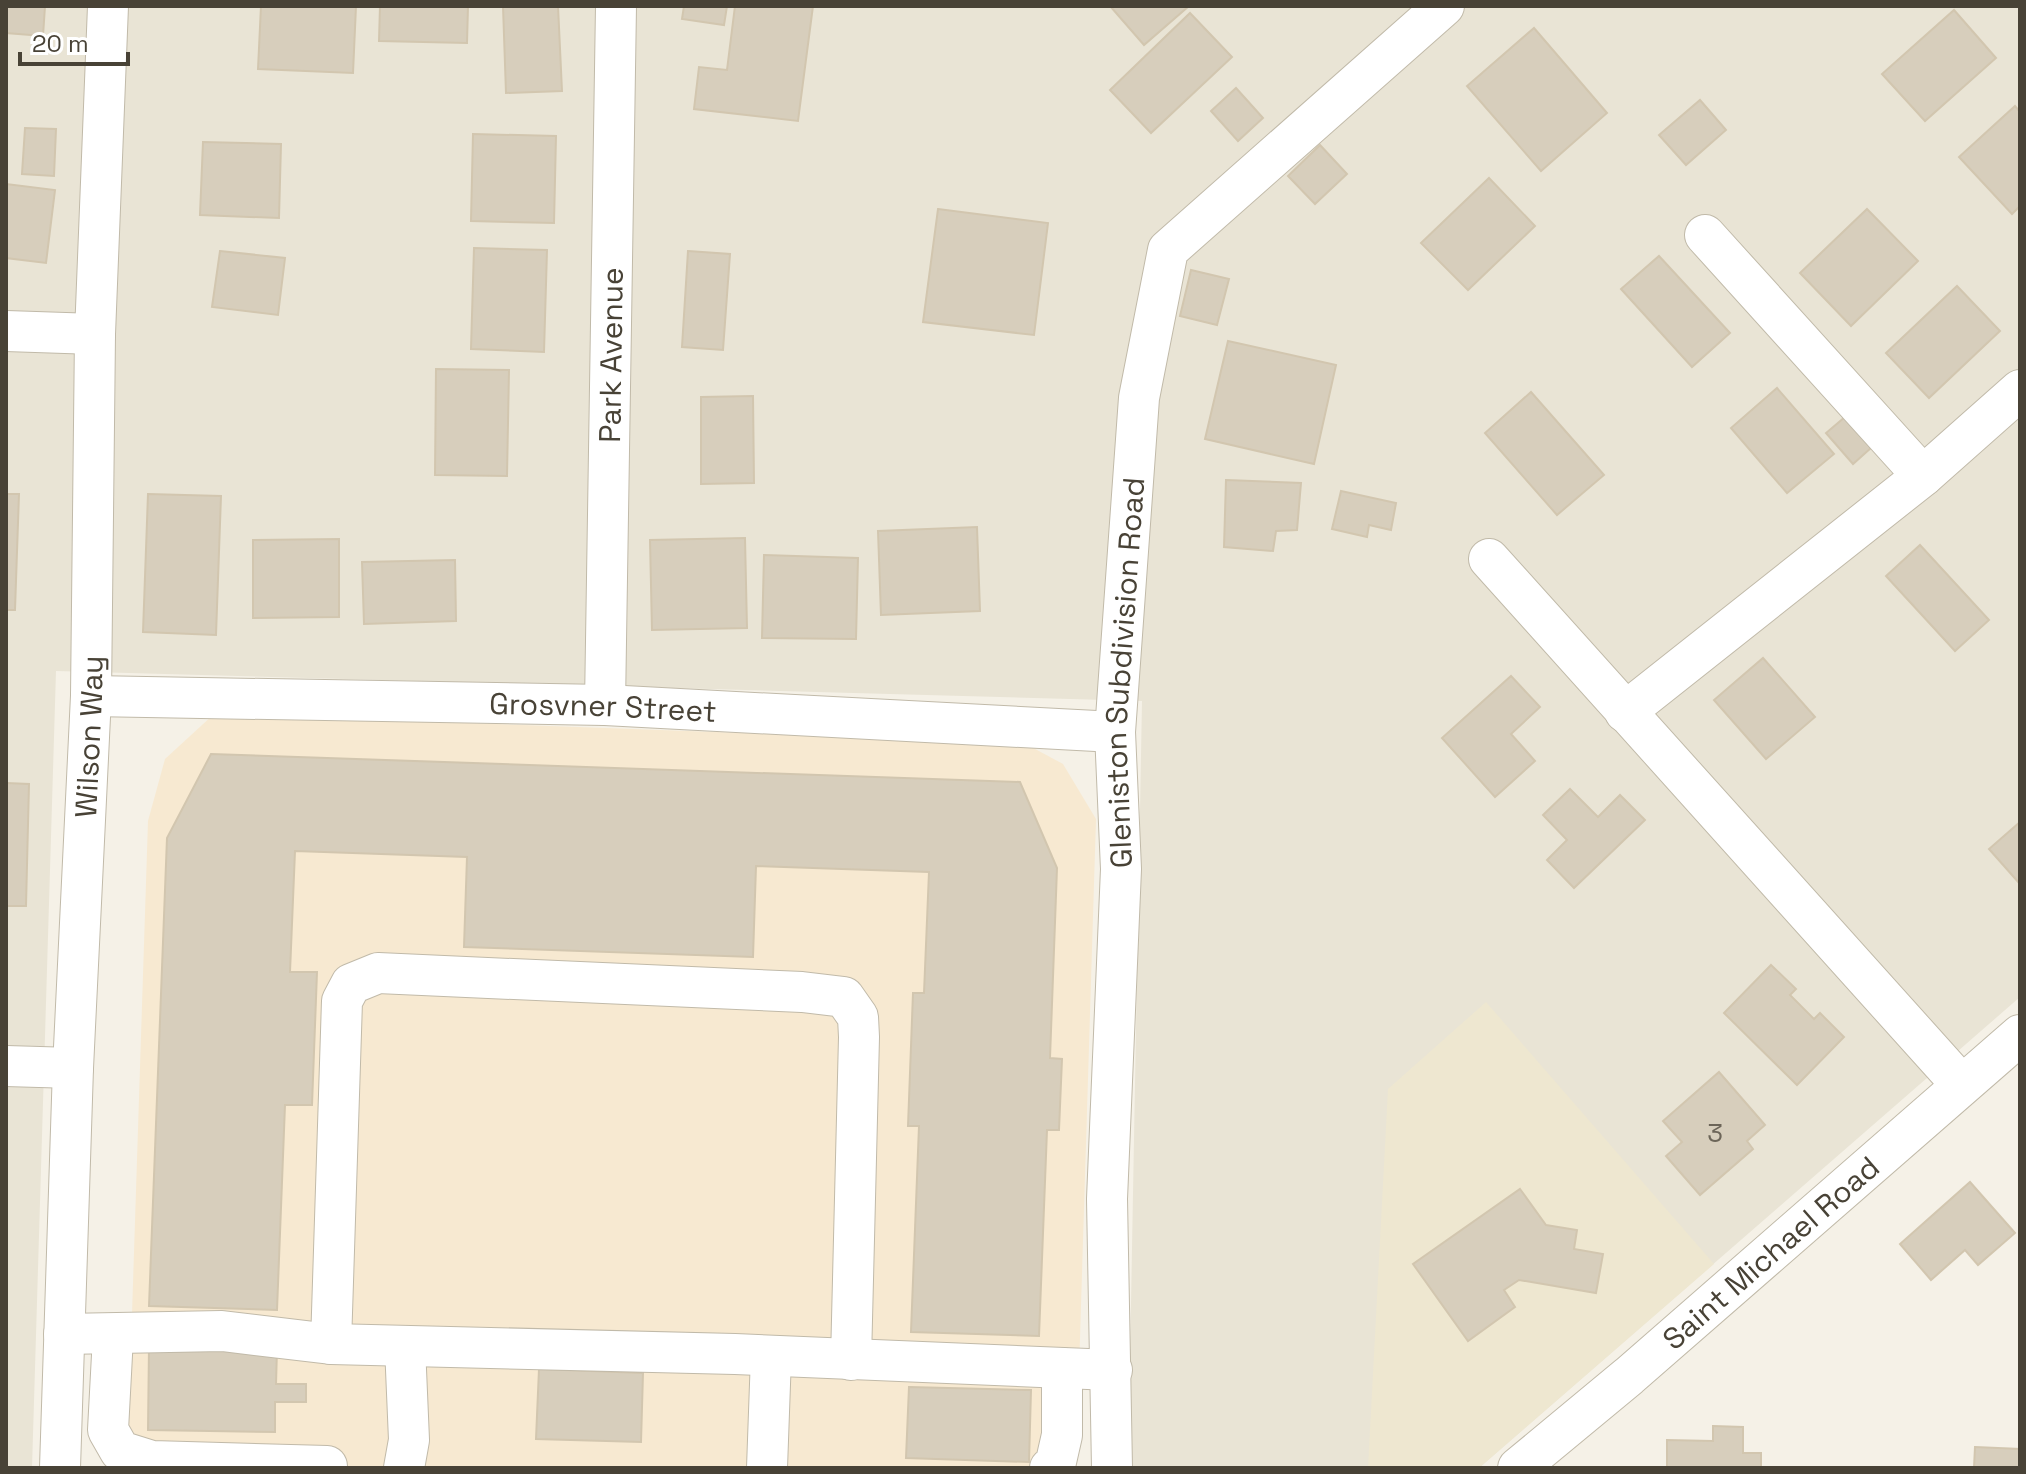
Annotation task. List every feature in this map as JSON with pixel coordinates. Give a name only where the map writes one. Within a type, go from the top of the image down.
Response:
[{"type":"street","name":"Wilson Way","points":[[60,1468],[73,1068],[91,696],[95,334],[108,6]]},
{"type":"street","name":"Park Avenue","points":[[605,705],[616,6]]},
{"type":"street","name":"Gleniston Subdivision Road","points":[[1112,1468],[1107,1199],[1121,869],[1115,732],[1139,398],[1168,250],[1444,6]]},
{"type":"street","points":[[1705,235],[1923,476]]},
{"type":"street","points":[[6,331],[95,334]]},
{"type":"street","points":[[1625,712],[1923,476],[2020,390]]},
{"type":"street","points":[[1489,559],[1960,1083]]},
{"type":"street","name":"Grosvner Street","points":[[91,696],[605,705],[1115,732]]},
{"type":"street","points":[[331,1344],[342,1001],[351,984],[378,973],[802,992],[844,997],[858,1017],[859,1037],[851,1360]]},
{"type":"street","name":"Saint Michael Road","points":[[1518,1468],[1629,1376],[1960,1083],[2020,1035]]},
{"type":"street","points":[[6,1066],[73,1068]]},
{"type":"street","points":[[64,1334],[113,1336],[222,1331],[331,1344],[771,1356],[1112,1370]]},
{"type":"street","points":[[113,1336],[108,1430],[120,1451],[152,1461],[327,1466]]},
{"type":"street","points":[[404,1468],[409,1440],[405,1346]]},
{"type":"street","points":[[767,1468],[771,1356]]},
{"type":"street","points":[[1050,1468],[1055,1466],[1062,1435],[1062,1368]]},
{"type":"shaded area","points":[[6,6],[2020,6],[2020,997],[1479,1468],[1128,1468],[1142,701],[56,671],[32,1468],[6,1468]]},
{"type":"shaded area","points":[[214,714],[1024,743],[1063,764],[1096,819],[1076,1468],[127,1468],[148,821],[165,759]]},
{"type":"shaded area","points":[[1486,1002],[1714,1264],[1479,1468],[1368,1468],[1388,1089]]},
{"type":"building","points":[[6,6],[45,6],[43,36],[6,33]]},
{"type":"building","points":[[261,6],[356,6],[353,73],[258,69]]},
{"type":"building","points":[[380,6],[468,6],[467,43],[379,41]]},
{"type":"building","points":[[503,6],[558,6],[562,91],[506,93]]},
{"type":"building","points":[[684,6],[727,6],[724,25],[682,19]]},
{"type":"building","points":[[735,6],[813,6],[798,121],[694,109],[699,67],[727,70]]},
{"type":"building","points":[[1110,6],[1189,6],[1144,45]]},
{"type":"building","points":[[1954,10],[1996,58],[1925,121],[1882,74]]},
{"type":"building","points":[[1190,13],[1232,57],[1151,133],[1110,90]]},
{"type":"building","points":[[1534,28],[1607,113],[1541,171],[1467,86]]},
{"type":"building","points":[[1236,88],[1263,118],[1238,141],[1211,111]]},
{"type":"building","points":[[1700,100],[1726,130],[1686,165],[1659,135]]},
{"type":"building","points":[[2015,106],[2020,112],[2020,206],[2012,214],[1959,157]]},
{"type":"building","points":[[25,128],[56,129],[54,176],[22,174]]},
{"type":"building","points":[[473,134],[556,136],[554,223],[471,221]]},
{"type":"building","points":[[203,142],[281,144],[279,218],[200,215]]},
{"type":"building","points":[[1320,145],[1347,174],[1315,204],[1288,176]]},
{"type":"building","points":[[1489,178],[1535,226],[1468,290],[1421,243]]},
{"type":"building","points":[[6,184],[55,190],[46,263],[6,258]]},
{"type":"building","points":[[938,209],[1048,223],[1034,335],[923,322]]},
{"type":"building","points":[[1867,209],[1918,261],[1851,326],[1800,273]]},
{"type":"building","points":[[474,248],[547,250],[544,352],[471,349]]},
{"type":"building","points":[[220,251],[285,258],[278,315],[212,307]]},
{"type":"building","points":[[688,251],[730,254],[723,350],[682,347]]},
{"type":"building","points":[[1659,256],[1730,333],[1692,367],[1621,289]]},
{"type":"building","points":[[1191,270],[1229,279],[1217,325],[1180,316]]},
{"type":"building","points":[[1957,286],[2000,331],[1929,398],[1886,353]]},
{"type":"building","points":[[1228,341],[1336,365],[1314,464],[1205,439]]},
{"type":"building","points":[[436,369],[509,370],[507,476],[435,475]]},
{"type":"building","points":[[1777,388],[1834,454],[1787,493],[1731,428]]},
{"type":"building","points":[[1531,392],[1604,475],[1557,515],[1485,433]]},
{"type":"building","points":[[753,396],[754,483],[701,484],[701,397]]},
{"type":"building","points":[[1845,417],[1871,448],[1853,464],[1826,433]]},
{"type":"building","points":[[1226,480],[1301,483],[1297,530],[1276,531],[1273,551],[1224,547]]},
{"type":"building","points":[[1341,491],[1396,503],[1391,530],[1369,525],[1367,537],[1332,529]]},
{"type":"building","points":[[6,494],[19,494],[15,610],[6,610]]},
{"type":"building","points":[[148,494],[221,496],[216,635],[143,632]]},
{"type":"building","points":[[977,527],[980,611],[881,615],[878,531]]},
{"type":"building","points":[[745,538],[747,628],[652,630],[650,540]]},
{"type":"building","points":[[339,539],[339,617],[253,618],[253,540]]},
{"type":"building","points":[[1920,545],[1989,620],[1955,651],[1886,576]]},
{"type":"building","points":[[764,555],[858,558],[856,639],[762,638]]},
{"type":"building","points":[[455,560],[456,621],[364,624],[362,562]]},
{"type":"building","points":[[1763,658],[1815,717],[1766,759],[1714,700]]},
{"type":"building","points":[[1511,676],[1540,707],[1511,734],[1535,761],[1495,797],[1442,738]]},
{"type":"building","points":[[211,754],[1020,782],[1057,868],[1050,1058],[1062,1059],[1059,1130],[1047,1130],[1039,1336],[911,1332],[919,1126],[908,1126],[913,993],[924,993],[929,872],[756,866],[753,957],[464,947],[467,857],[295,851],[290,972],[317,972],[312,1105],[285,1105],[277,1310],[149,1306],[167,838]]},
{"type":"building","points":[[6,783],[29,784],[26,906],[6,906]]},
{"type":"building","points":[[1570,789],[1598,817],[1620,795],[1645,820],[1574,888],[1547,860],[1567,840],[1543,815]]},
{"type":"building","points":[[2020,822],[2020,884],[1989,849]]},
{"type":"building","points":[[1771,965],[1796,989],[1790,995],[1814,1019],[1820,1013],[1844,1037],[1797,1085],[1724,1013]]},
{"type":"building","points":[[1719,1072],[1765,1125],[1747,1141],[1753,1149],[1700,1195],[1666,1156],[1682,1142],[1663,1121]]},
{"type":"building","points":[[1970,1182],[2015,1233],[1978,1265],[1965,1250],[1931,1280],[1900,1244]]},
{"type":"building","points":[[1520,1189],[1546,1225],[1577,1230],[1574,1249],[1603,1254],[1596,1293],[1519,1280],[1504,1290],[1515,1307],[1468,1341],[1413,1264]]},
{"type":"building","points":[[149,1347],[277,1349],[276,1384],[306,1384],[306,1402],[275,1402],[275,1432],[148,1430]]},
{"type":"building","points":[[539,1369],[643,1373],[641,1442],[536,1439]]},
{"type":"building","points":[[909,1387],[1031,1390],[1029,1462],[906,1458]]},
{"type":"building","points":[[1713,1426],[1743,1427],[1743,1453],[1761,1453],[1761,1468],[1667,1468],[1667,1440],[1713,1441]]},
{"type":"building","points":[[1975,1447],[2020,1449],[2020,1468],[1974,1468]]}]
